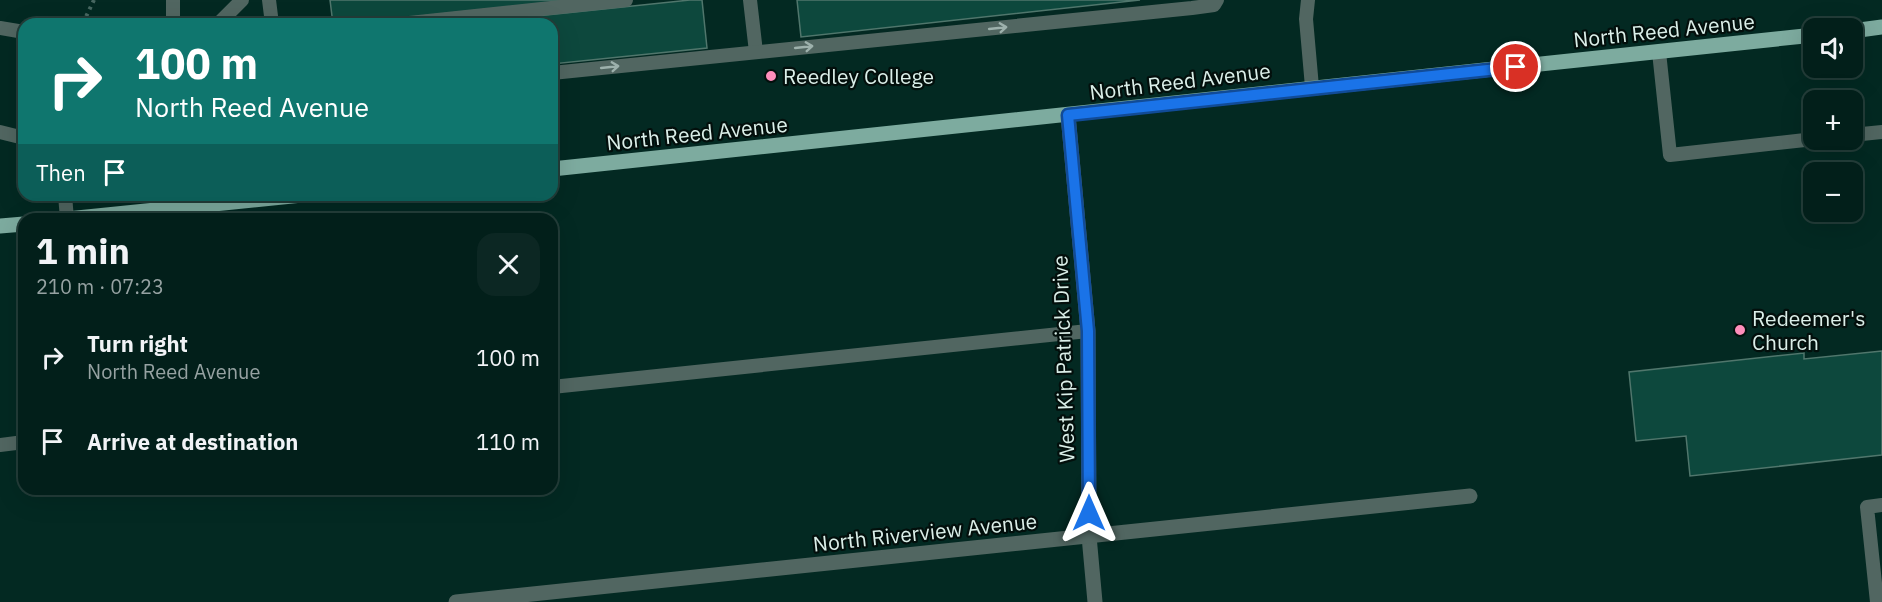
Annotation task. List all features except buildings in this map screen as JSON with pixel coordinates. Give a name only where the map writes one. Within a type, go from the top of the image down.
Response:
[{"type":"main road","points":[[1863,29],[1882,27]]},
{"type":"main road","name":"North Reed Avenue","points":[[558,168],[1803,36]]},
{"type":"main road","points":[[108,213],[189,201]]},
{"type":"main road","points":[[0,226],[18,224]]},
{"type":"street","name":"West Kip Patrick Drive","points":[[1068,115],[1088,331],[1089,536],[1095,602]]},
{"type":"street","name":"North Riverview Avenue","points":[[456,602],[1470,496]]},
{"type":"lane","points":[[173,0],[173,18]]},
{"type":"lane","points":[[224,18],[242,0]]},
{"type":"lane","points":[[269,0],[271,18]]},
{"type":"lane","points":[[456,18],[626,0]]},
{"type":"lane","points":[[750,0],[756,52]]},
{"type":"lane","points":[[558,72],[1192,8],[1214,5],[1217,0]]},
{"type":"lane","points":[[1308,0],[1306,19],[1312,87]]},
{"type":"lane","points":[[0,28],[18,31]]},
{"type":"lane","points":[[1659,52],[1670,155],[1803,140]]},
{"type":"lane","points":[[0,132],[18,136]]},
{"type":"lane","points":[[1863,134],[1882,132]]},
{"type":"lane","points":[[558,386],[1088,331]]},
{"type":"lane","points":[[0,445],[18,443]]},
{"type":"lane","points":[[1877,602],[1867,507],[1882,505]]},
{"type":"path","points":[[85,18],[94,0]]},
{"type":"place","name":"Reedley College","points":[[771,76]]},
{"type":"place","name":"Redeemer's Church","points":[[1740,330]]},
{"type":"route","points":[[1089,513],[1088,331],[1068,115],[1312,87],[1516,67]]}]
